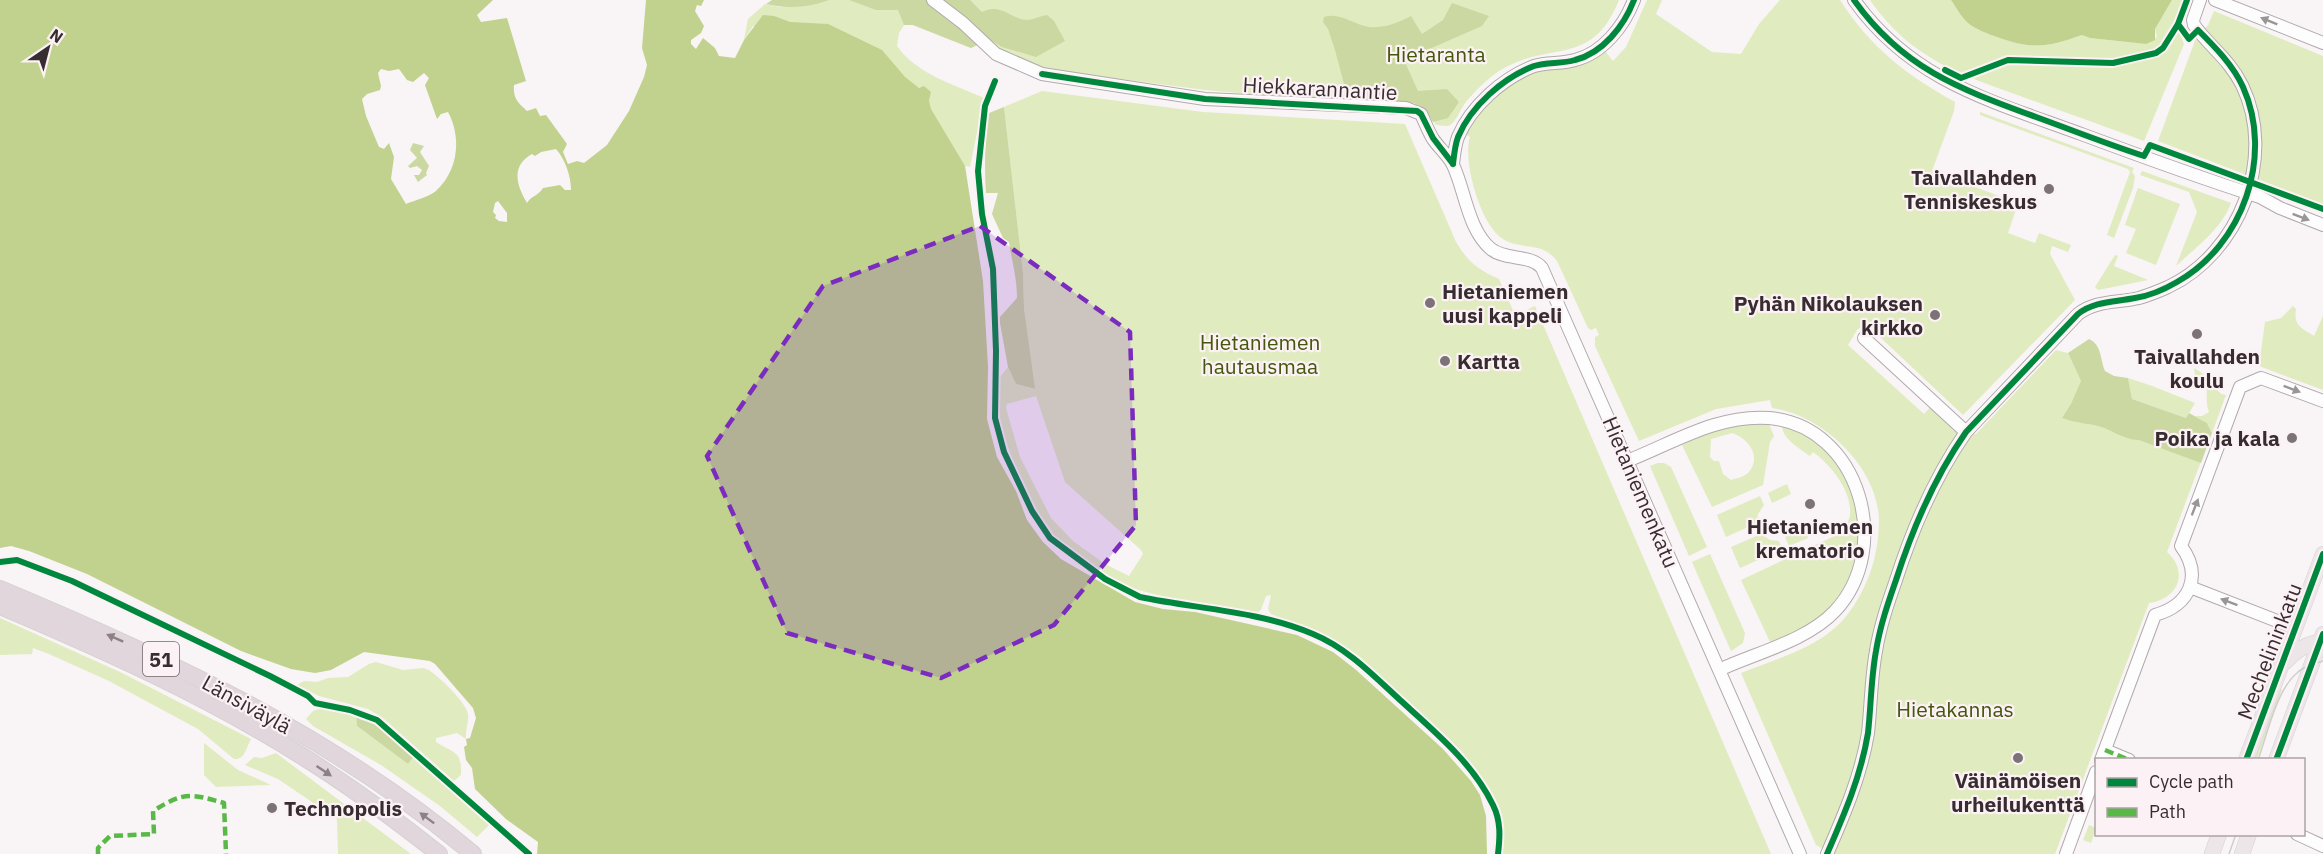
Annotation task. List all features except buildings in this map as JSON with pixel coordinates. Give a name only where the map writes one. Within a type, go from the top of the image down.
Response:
[{"type":"highway","name":"Länsiväylä","points":[[0,589],[139,648],[258,708],[357,768],[403,799],[473,854]]},
{"type":"highway","name":"Länsiväylä","points":[[0,606],[131,663],[247,723],[347,786],[439,854]]},
{"type":"main road","name":"Mechelininkatu","points":[[2246,758],[2323,554]]},
{"type":"main road","points":[[2281,667],[2294,653],[2322,639]]},
{"type":"main road","points":[[2276,758],[2322,639]]},
{"type":"main road","points":[[2304,685],[2323,671]]},
{"type":"main road","points":[[2212,854],[2218,836]]},
{"type":"main road","points":[[2242,854],[2248,836]]},
{"type":"street","name":"Hiekkarannantie","points":[[933,0],[963,23],[996,54],[1042,74],[1205,99],[1406,108],[1417,111],[1421,114],[1433,138],[1453,164]]},
{"type":"street","points":[[1453,164],[1459,134],[1487,97],[1515,75],[1535,66],[1575,61],[1597,50],[1618,29],[1634,0]]},
{"type":"street","points":[[1854,0],[1866,17],[1895,47],[1946,81],[1976,95],[2248,193],[2323,225]]},
{"type":"street","points":[[1827,854],[1860,771],[1883,616],[1923,506],[1952,451],[1966,432],[2085,308],[2154,293],[2179,282],[2196,269],[2228,236],[2237,219],[2248,193],[2255,147],[2254,122],[2250,105],[2236,73],[2194,25],[2193,20],[2200,0]]},
{"type":"street","points":[[2215,0],[2323,43]]},
{"type":"street","name":"Hietaniemenkatu","points":[[1453,164],[1466,205],[1482,239],[1491,250],[1502,255],[1535,262],[1542,268],[1800,854]]},
{"type":"street","points":[[1864,338],[1966,432]]},
{"type":"street","points":[[2122,758],[2103,755],[2155,615],[2174,608],[2190,587],[2191,564],[2181,546],[2240,387],[2260,378],[2323,401]]},
{"type":"street","points":[[1628,461],[1714,424],[1747,417],[1771,418],[1787,421],[1819,438],[1837,455],[1853,477],[1861,500],[1866,526],[1864,550],[1858,573],[1849,592],[1835,611],[1818,626],[1719,670]]},
{"type":"street","points":[[2190,587],[2295,628]]},
{"type":"street","points":[[2066,854],[2095,777]]},
{"type":"street","points":[[2301,836],[2323,846]]},
{"type":"highlighted area","points":[[980,226],[1130,332],[1136,525],[1054,625],[941,678],[787,633],[707,456],[823,286]]},
{"type":"green space","name":"Hietaranta","points":[[817,0],[1619,0],[1608,22],[1596,36],[1582,44],[1536,56],[1499,71],[1473,94],[1454,121],[1447,126],[1436,125],[1426,110],[1414,103],[1290,98],[1205,90],[1044,69],[1004,54],[989,39],[971,48],[913,25],[904,25],[899,33],[897,46],[905,56],[937,78],[984,98],[970,167],[965,166],[952,151],[934,143],[929,101],[931,92],[753,26],[744,40],[748,19],[765,4],[780,7]]},
{"type":"green space","name":"Hietakannas","points":[[1647,0],[1662,0],[1656,14],[1712,52],[1741,54],[1759,24],[1780,0],[1840,0],[1864,32],[1890,58],[1955,102],[1954,111],[1932,171],[2018,203],[2008,233],[2035,243],[2039,233],[2071,245],[2068,252],[2052,246],[2050,254],[2075,300],[1963,415],[1865,323],[1857,330],[1848,345],[1924,414],[1933,404],[1956,425],[1952,430],[1976,434],[2056,350],[2068,353],[2081,381],[2114,422],[2203,456],[2167,552],[2178,568],[2177,584],[2167,596],[2149,603],[2055,854],[1833,854],[1816,845],[1741,673],[1813,643],[1826,635],[1848,614],[1867,581],[1875,557],[1879,532],[1876,499],[1868,480],[1844,446],[1827,432],[1810,421],[1772,408],[1770,400],[1716,409],[1639,441],[1595,346],[1595,337],[1599,335],[1596,328],[1591,330],[1588,328],[1557,261],[1544,250],[1517,245],[1503,239],[1487,221],[1471,176],[1468,148],[1470,137],[1466,134],[1480,114],[1496,95],[1527,74],[1589,61],[1606,52],[1613,61],[1626,47]]},
{"type":"green space","points":[[1870,0],[1951,0],[1965,21],[1978,29],[2020,44],[2040,45],[2082,35],[2090,38],[2146,44],[2157,37],[2155,29],[2172,0],[2183,0],[2175,23],[2184,44],[2144,141],[1984,83],[1942,64],[1904,38],[1886,21]]},
{"type":"green space","points":[[2214,11],[2323,56],[2323,204],[2158,141],[2196,38],[2208,25]]},
{"type":"green space","name":"Hietaniemen hautausmaa","points":[[1042,91],[1203,112],[1405,124],[1461,249],[1474,265],[1499,279],[1515,315],[1535,306],[1771,854],[1502,854],[1504,828],[1499,807],[1481,780],[1448,740],[1359,656],[1330,637],[1271,614],[1268,609],[1271,595],[1266,596],[1261,610],[1257,612],[1161,596],[1135,589],[1117,582],[1067,547],[1052,533],[1036,510],[1016,471],[1000,423],[998,409],[1000,377],[1008,367],[1016,384],[1034,389],[1004,107]],"holes":[[[1036,396],[1065,482],[1141,550],[1143,554],[1129,576],[1105,564],[1073,541],[1051,518],[1020,457],[1006,408],[1007,404]]]},
{"type":"green space","points":[[1980,112],[2134,168],[2133,188],[2114,238],[2107,235],[2130,172],[2128,169],[1980,115]]},
{"type":"green space","points":[[2142,171],[2231,203],[2221,222],[2176,266],[2197,212],[2189,192],[2140,175]]},
{"type":"green space","points":[[2138,188],[2180,204],[2156,265],[2126,253],[2136,229],[2125,225]]},
{"type":"green space","points":[[2115,255],[2118,256],[2114,266],[2148,280],[2098,290],[2095,287]]},
{"type":"green space","points":[[2293,306],[2296,309],[2297,323],[2314,336],[2323,316],[2323,390],[2259,366],[2265,322],[2281,318]]},
{"type":"green space","points":[[2194,368],[2202,373],[2221,394],[2226,395],[2212,433],[2207,423],[2195,416],[2202,416],[2209,412],[2205,381],[2203,377],[2195,376]]},
{"type":"green space","points":[[2128,378],[2195,403],[2186,418],[2132,399]]},
{"type":"green space","points":[[1768,422],[1774,436],[1770,442],[1763,485],[1712,507],[1682,445],[1733,424]],"holes":[[[1732,433],[1748,443],[1754,454],[1754,460],[1747,474],[1731,480],[1723,474],[1719,461],[1714,461],[1710,457],[1711,439]]]},
{"type":"green space","points":[[1782,425],[1816,441],[1834,458],[1849,479],[1861,526],[1854,572],[1839,599],[1815,623],[1771,644],[1741,580],[1843,532],[1850,514],[1848,496],[1833,471],[1813,452],[1810,456],[1792,443],[1785,435]]},
{"type":"green space","points":[[1658,463],[1671,467],[1707,547],[1689,556],[1650,466]]},
{"type":"green space","points":[[1787,484],[1791,494],[1772,503],[1768,493]]},
{"type":"green space","points":[[1760,496],[1764,505],[1758,514],[1757,523],[1726,537],[1717,515]]},
{"type":"green space","points":[[1804,528],[1808,538],[1789,546],[1785,537]]},
{"type":"green space","points":[[1761,534],[1770,540],[1779,541],[1782,549],[1740,568],[1731,547]]},
{"type":"green space","points":[[1710,554],[1745,633],[1743,643],[1731,651],[1692,562]]},
{"type":"green space","points":[[0,618],[120,672],[251,739],[245,753],[241,758],[234,759],[198,729],[109,681],[49,654],[33,648],[32,654],[0,655]]},
{"type":"green space","points":[[376,662],[403,670],[423,668],[429,670],[463,703],[468,714],[466,739],[457,733],[436,738],[436,742],[456,754],[460,761],[461,775],[454,781],[383,718],[368,709],[319,696],[297,685],[304,681],[317,682],[328,678],[348,677]]},
{"type":"green space","points":[[2279,688],[2282,690],[2257,758],[2254,758]]},
{"type":"green space","points":[[322,708],[356,714],[357,726],[408,764],[415,755],[491,823],[477,837],[440,806],[381,765],[313,726],[306,719],[313,711]]},
{"type":"green space","points":[[204,743],[238,770],[271,785],[216,787],[204,775]]},
{"type":"green space","points":[[276,753],[411,854],[338,854],[337,819],[278,779],[245,765],[254,757],[262,758]]},
{"type":"green space","points":[[2089,825],[2095,828],[2091,843],[2083,840]]},
{"type":"shaded area","points":[[0,0],[493,0],[477,15],[481,22],[507,18],[526,81],[514,85],[515,97],[527,111],[536,108],[540,116],[546,115],[567,144],[563,152],[568,164],[577,161],[584,163],[607,145],[629,111],[647,65],[642,48],[646,0],[704,0],[701,6],[697,5],[695,11],[704,26],[701,33],[691,40],[691,44],[696,49],[703,38],[715,48],[719,56],[735,58],[744,40],[763,15],[790,22],[828,24],[882,50],[905,77],[919,88],[924,86],[931,92],[929,101],[931,109],[965,166],[983,281],[988,367],[987,419],[997,457],[1016,491],[1027,520],[1043,542],[1061,559],[1135,602],[1163,609],[1195,612],[1297,635],[1333,652],[1355,669],[1443,749],[1471,781],[1480,795],[1486,816],[1487,854],[537,854],[538,842],[506,819],[475,789],[472,768],[466,760],[464,747],[467,745],[466,739],[470,738],[476,718],[473,708],[430,661],[364,652],[331,670],[315,673],[291,669],[241,651],[87,574],[29,551],[11,546],[0,548]],"holes":[[[381,69],[389,71],[399,69],[407,80],[413,82],[424,73],[429,78],[425,85],[437,119],[441,114],[448,112],[455,132],[456,154],[443,183],[426,197],[406,204],[391,179],[394,157],[389,143],[384,149],[379,147],[366,116],[362,99],[367,94],[380,90],[378,73]],[[556,149],[567,168],[571,190],[565,190],[560,185],[543,188],[527,203],[518,182],[518,170],[525,159]],[[498,201],[507,213],[507,222],[495,218],[496,215],[493,212],[495,203]]]},
{"type":"shaded area","points":[[772,0],[829,0],[798,7],[766,4]]},
{"type":"shaded area","points":[[849,0],[970,0],[982,12],[995,9],[1028,20],[1047,15],[1054,21],[1065,41],[1036,57],[1002,47],[989,39],[971,48],[913,25],[904,25],[898,10],[876,10]]},
{"type":"shaded area","points":[[1951,0],[2172,0],[2155,29],[2155,40],[2146,44],[2090,38],[2082,35],[2049,44],[2030,45],[2009,41],[1978,29],[1965,21]]},
{"type":"shaded area","points":[[1452,3],[1489,16],[1482,26],[1404,60],[1418,91],[1447,89],[1459,102],[1448,118],[1433,122],[1426,110],[1414,103],[1356,98],[1344,84],[1328,29],[1323,22],[1324,17],[1336,16],[1363,26],[1380,27],[1411,16],[1422,34],[1443,20]]},
{"type":"shaded area","points":[[1004,107],[1023,273],[1024,308],[1035,389],[1016,384],[1008,367],[999,318],[1017,298],[1017,290],[1009,242],[1003,238],[992,214],[998,193],[986,193],[985,153],[989,113]]},
{"type":"shaded area","points":[[413,143],[424,146],[420,152],[429,166],[427,175],[418,182],[414,175],[419,175],[422,170],[417,166],[410,168],[408,166],[417,158],[410,150]]},
{"type":"shaded area","points":[[2089,339],[2098,349],[2105,371],[2114,376],[2128,378],[2132,399],[2186,418],[2189,413],[2207,423],[2212,433],[2201,463],[2100,427],[2062,418],[2081,381],[2068,353]]},
{"type":"shaded area","points":[[356,714],[383,726],[415,755],[408,764],[357,726]]},
{"type":"tram line","points":[[2259,758],[2278,701],[2290,680],[2303,669],[2323,661]]},
{"type":"tram line","points":[[2229,854],[2235,836]]},
{"type":"marked path","points":[[2105,750],[2124,758]]},
{"type":"marked path","points":[[98,854],[98,848],[110,836],[154,834],[153,811],[172,800],[187,796],[202,797],[224,803],[226,854]]},
{"type":"cycle path","points":[[1453,164],[1457,140],[1464,126],[1489,94],[1522,71],[1534,66],[1570,61],[1595,51],[1618,29],[1634,0]]},
{"type":"cycle path","points":[[1854,0],[1873,24],[1913,60],[1935,74],[1982,97],[2144,156],[2150,145],[2323,209]]},
{"type":"cycle path","points":[[1945,70],[1961,78],[2008,60],[2113,63],[2156,53],[2163,48],[2178,24],[2187,0]]},
{"type":"cycle path","points":[[1827,854],[1851,795],[1865,749],[1874,661],[1887,606],[1917,522],[1934,485],[1955,449],[1966,432],[2078,314],[2098,304],[2157,292],[2200,266],[2220,246],[2235,222],[2246,196],[2253,169],[2255,141],[2252,114],[2243,87],[2229,64],[2198,30],[2189,39],[2178,24]]},
{"type":"cycle path","points":[[1042,74],[1205,99],[1417,111],[1421,114],[1433,138],[1453,164]]},
{"type":"cycle path","points":[[995,81],[985,106],[978,171],[982,214],[993,269],[996,351],[995,418],[1004,452],[1032,511],[1050,538],[1105,579],[1140,597],[1271,620],[1313,634],[1348,654],[1439,735],[1475,775],[1493,805],[1499,823],[1498,854]]},
{"type":"cycle path","points":[[2247,758],[2323,554]]},
{"type":"cycle path","points":[[0,562],[17,560],[72,581],[270,676],[308,696],[315,703],[350,710],[377,720],[529,854]]},
{"type":"cycle path","points":[[2277,758],[2323,634]]},
{"type":"place","name":"Taivallahden Tenniskeskus","points":[[2049,189]]},
{"type":"place","name":"Hietaniemen uusi kappeli","points":[[1430,303]]},
{"type":"place","name":"Pyhän Nikolauksen kirkko","points":[[1935,315]]},
{"type":"place","name":"Taivallahden koulu","points":[[2197,334]]},
{"type":"place","name":"Kartta","points":[[1445,361]]},
{"type":"place","name":"Poika ja kala","points":[[2292,438]]},
{"type":"place","name":"Hietaniemen krematorio","points":[[1810,504]]},
{"type":"place","name":"Väinämöisen urheilukenttä","points":[[2018,758]]},
{"type":"place","name":"Technopolis","points":[[272,808]]}]
